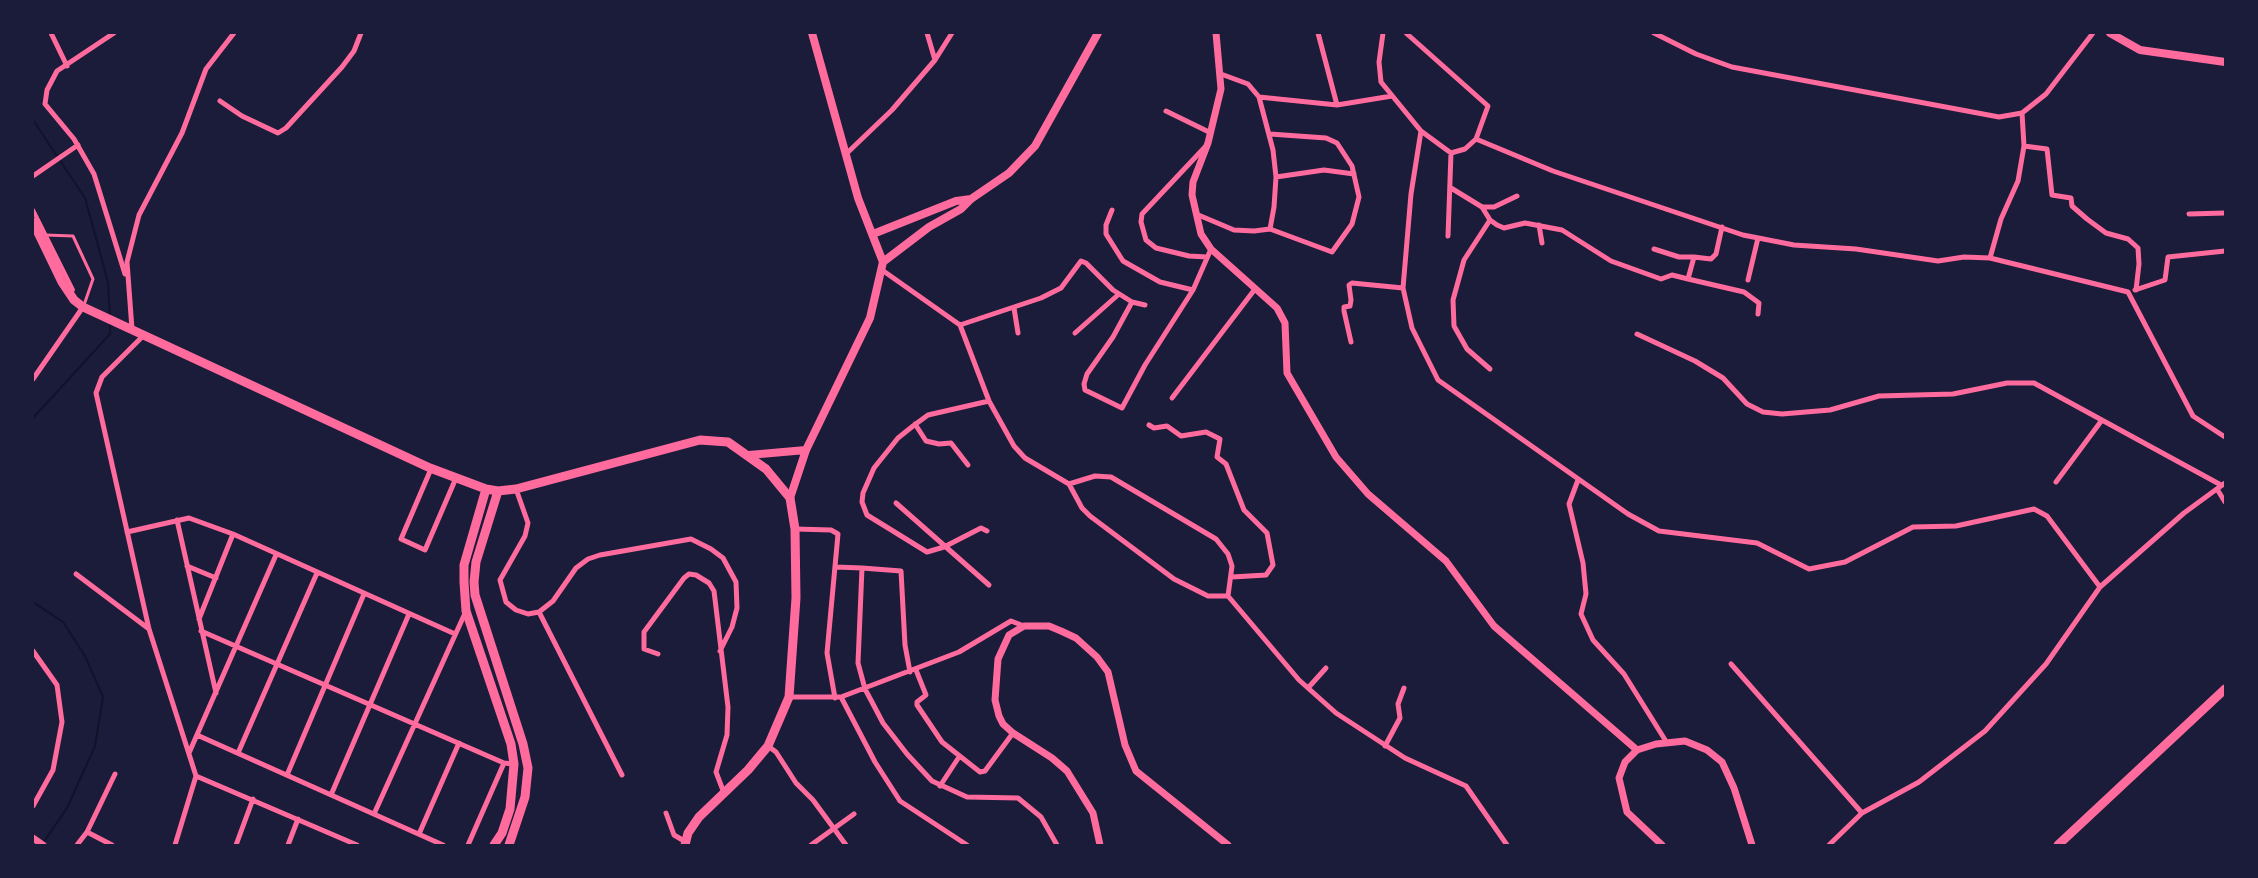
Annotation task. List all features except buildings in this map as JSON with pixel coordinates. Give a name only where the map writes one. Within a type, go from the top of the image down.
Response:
[{"type":"highway","points":[[33,222],[43,236],[71,296],[83,307],[430,468],[486,489],[498,491],[516,489],[700,440],[728,442],[766,469],[790,498],[795,529],[796,598],[789,697],[768,746],[693,824],[685,843]]},
{"type":"highway","points":[[486,489],[464,566],[466,611],[511,744],[510,809],[502,833],[494,845]]},
{"type":"highway","points":[[498,491],[476,562],[474,582],[475,595],[523,744],[528,768],[525,797],[509,845]]},
{"type":"highway","points":[[2058,845],[2225,689]]},
{"type":"highway","points":[[494,694],[506,690]]},
{"type":"main road","points":[[790,498],[806,450],[867,326],[882,266],[845,155],[812,33]]},
{"type":"main road","points":[[882,266],[929,227],[961,209],[971,199],[1009,173],[1041,140],[1098,33]]},
{"type":"main road","points":[[2110,33],[2148,52],[2225,62]]},
{"type":"main road","points":[[873,234],[956,201],[971,199]]},
{"type":"main road","points":[[749,455],[806,450]]},
{"type":"street","points":[[51,33],[67,66]]},
{"type":"street","points":[[114,33],[57,71],[50,81],[45,104],[94,174],[127,279]]},
{"type":"street","points":[[132,330],[127,279],[131,239],[139,215],[182,133],[206,69],[234,33]]},
{"type":"street","points":[[220,101],[242,116],[278,133],[286,128],[342,67],[354,51],[361,33]]},
{"type":"street","points":[[927,33],[935,60]]},
{"type":"street","points":[[845,155],[892,110],[935,60],[952,33]]},
{"type":"street","points":[[1216,33],[1221,74],[1211,133],[1193,182],[1192,195],[1201,234],[1211,249],[1277,308],[1285,323],[1287,373],[1336,457],[1368,494],[1446,561],[1494,626],[1636,750]]},
{"type":"street","points":[[1318,33],[1337,105]]},
{"type":"street","points":[[1383,33],[1378,72],[1381,82],[1421,131],[1451,153]]},
{"type":"street","points":[[1406,33],[1486,103],[1488,110],[1476,139],[1465,149],[1451,153]]},
{"type":"street","points":[[1654,33],[1696,54],[1732,67],[1991,116],[2022,113],[2046,94],[2093,33]]},
{"type":"street","points":[[1221,74],[1248,84],[1259,97],[1270,134],[1276,177],[1270,229]]},
{"type":"street","points":[[1259,97],[1337,105],[1392,96]]},
{"type":"street","points":[[1166,111],[1211,133]]},
{"type":"street","points":[[1990,258],[2001,219],[2018,181],[2024,146],[2022,113]]},
{"type":"street","points":[[1421,131],[1411,194],[1403,288],[1412,328],[1438,380],[1578,480],[1659,531],[1757,543],[1809,569],[1845,562],[1913,527],[1956,526],[2034,509],[2047,516],[2100,587]]},
{"type":"street","points":[[1196,214],[1243,231],[1270,229],[1332,252],[1352,224],[1357,212],[1359,197],[1349,159],[1332,140],[1270,134]]},
{"type":"street","points":[[1476,139],[1553,171],[1758,238],[1938,261],[1965,257],[1990,258],[2128,292],[2165,280],[2168,257],[2223,251]]},
{"type":"street","points":[[1207,257],[1189,256],[1156,248],[1146,240],[1141,222],[1142,214],[1189,167],[1208,143]]},
{"type":"street","points":[[2024,146],[2047,149],[2052,195],[2071,198],[2072,206],[2086,219],[2106,233],[2128,239],[2138,248],[2136,290]]},
{"type":"street","points":[[35,175],[76,147]]},
{"type":"street","points":[[1448,236],[1451,153]]},
{"type":"street","points":[[1276,177],[1324,170],[1354,174]]},
{"type":"street","points":[[1451,188],[1482,207],[1490,220],[1504,228],[1525,223],[1562,230],[1611,261],[1651,276],[1664,280],[1672,275],[1744,292],[1759,303],[1758,314]]},
{"type":"street","points":[[1482,207],[1494,207],[1517,196]]},
{"type":"street","points":[[33,210],[43,236]]},
{"type":"street","points":[[1112,210],[1106,225],[1106,234],[1123,261],[1160,282],[1192,290]]},
{"type":"street","points":[[2190,214],[2225,213]]},
{"type":"street","points":[[1490,220],[1464,261],[1452,300],[1454,326],[1467,349],[1490,369]]},
{"type":"street","points":[[1539,225],[1542,243]]},
{"type":"street","points":[[1654,249],[1678,257],[1711,260],[1714,257],[1722,227]]},
{"type":"street","points":[[1748,280],[1758,238]]},
{"type":"street","points":[[1132,302],[1131,309],[1087,374],[1084,384],[1085,390],[1122,408],[1145,365],[1192,290],[1211,249]]},
{"type":"street","points":[[1688,279],[1694,257]]},
{"type":"street","points":[[960,325],[1014,308],[1061,288],[1081,261],[1119,294],[1132,302],[1145,305]]},
{"type":"street","points":[[882,266],[960,325],[989,400],[1014,446],[1025,458],[1069,484],[1082,508],[1090,516],[1174,579],[1208,596],[1228,596],[1308,688],[1336,713],[1384,746],[1466,786],[1507,845]]},
{"type":"street","points":[[1351,342],[1344,308],[1350,306],[1352,300],[1349,285],[1352,283],[1403,288]]},
{"type":"street","points":[[1172,398],[1255,289]]},
{"type":"street","points":[[2128,292],[2193,416],[2225,437]]},
{"type":"street","points":[[1075,333],[1119,294]]},
{"type":"street","points":[[33,380],[83,307]]},
{"type":"street","points":[[1014,308],[1018,333]]},
{"type":"street","points":[[1637,334],[1695,361],[1723,378],[1747,404],[1763,412],[1782,414],[1830,410],[1879,396],[1953,394],[2022,381],[2045,387],[2221,485],[2225,502]]},
{"type":"street","points":[[143,336],[102,377],[96,393],[149,629],[195,776],[175,845]]},
{"type":"street","points":[[987,531],[981,528],[944,547],[927,552],[867,515],[864,509],[863,493],[874,468],[898,438],[915,424],[928,415],[989,400]]},
{"type":"street","points":[[2056,482],[2102,420]]},
{"type":"street","points":[[915,424],[926,441],[939,444],[951,443],[968,465]]},
{"type":"street","points":[[1149,425],[1154,428],[1167,426],[1181,436],[1206,432],[1220,439],[1217,457],[1228,467],[1244,510],[1267,533],[1273,565],[1266,575],[1232,577]]},
{"type":"street","points":[[430,468],[401,539],[425,550],[456,478]]},
{"type":"street","points":[[1069,484],[1095,476],[1111,477],[1184,518],[1216,539],[1232,566],[1228,596]]},
{"type":"street","points":[[1578,480],[1569,504],[1581,552],[1586,594],[1581,614],[1593,640],[1624,674],[1667,743]]},
{"type":"street","points":[[1829,845],[1862,813],[1919,782],[1985,731],[2046,664],[2100,587],[2184,513],[2221,485]]},
{"type":"street","points":[[516,489],[528,523],[525,536],[500,580],[506,602],[516,610],[528,614],[539,612],[554,601],[576,568],[588,559],[691,539],[723,558],[736,582],[737,608],[732,627],[720,651]]},
{"type":"street","points":[[896,503],[944,547],[968,564],[989,585]]},
{"type":"street","points":[[127,532],[189,518],[232,534],[455,634]]},
{"type":"street","points":[[177,520],[216,693]]},
{"type":"street","points":[[795,529],[831,530],[838,534],[827,653],[838,698],[874,762],[900,801],[967,845]]},
{"type":"street","points":[[199,619],[232,534]]},
{"type":"street","points":[[189,753],[276,555]]},
{"type":"street","points":[[187,567],[216,578]]},
{"type":"street","points":[[836,567],[901,571],[905,645],[913,671],[926,695],[917,702],[917,705],[942,742],[982,772],[1012,733]]},
{"type":"street","points":[[862,568],[857,656],[865,689],[890,733],[921,771],[940,786],[973,798],[1018,798],[1041,817],[1057,845]]},
{"type":"street","points":[[238,753],[317,573]]},
{"type":"street","points":[[76,574],[149,629]]},
{"type":"street","points":[[658,654],[644,649],[644,632],[689,574],[709,583],[714,591],[728,706],[727,735],[716,772],[724,793]]},
{"type":"street","points":[[287,776],[364,594]]},
{"type":"street","points":[[374,814],[466,611]]},
{"type":"street","points":[[539,612],[622,775]]},
{"type":"street","points":[[331,795],[409,614]]},
{"type":"street","points":[[789,697],[838,698],[959,652],[1011,621],[1024,627]]},
{"type":"street","points":[[1100,845],[1093,813],[1072,778],[1052,758],[1012,733],[1003,724],[995,700],[997,665],[1003,645],[1009,635],[1024,627],[1049,626],[1077,638],[1097,657],[1108,672],[1125,745],[1136,771],[1228,845]]},
{"type":"street","points":[[201,631],[509,763],[468,845]]},
{"type":"street","points":[[33,651],[57,686],[62,722],[53,770],[33,806]]},
{"type":"street","points":[[1731,664],[1862,813]]},
{"type":"street","points":[[1308,688],[1326,669]]},
{"type":"street","points":[[1384,746],[1400,718],[1398,704],[1404,688]]},
{"type":"street","points":[[197,735],[443,845]]},
{"type":"street","points":[[1662,845],[1627,812],[1622,799],[1619,778],[1625,762],[1636,750],[1685,741],[1707,750],[1722,762],[1734,788],[1752,845]]},
{"type":"street","points":[[419,834],[459,743]]},
{"type":"street","points":[[768,746],[776,752],[796,783],[846,845]]},
{"type":"street","points":[[940,786],[959,757]]},
{"type":"street","points":[[77,845],[87,831],[115,774]]},
{"type":"street","points":[[195,776],[357,845]]},
{"type":"street","points":[[236,845],[253,799]]},
{"type":"street","points":[[666,813],[674,835],[685,843]]},
{"type":"street","points":[[812,845],[832,827],[854,814]]},
{"type":"street","points":[[288,845],[298,819]]},
{"type":"street","points":[[87,831],[112,845]]},
{"type":"street","points":[[33,838],[43,845]]},
{"type":"lane","points":[[43,236],[73,236],[93,279],[83,307]]},
{"type":"waterway","points":[[33,120],[85,198],[108,282],[110,316]]},
{"type":"waterway","points":[[33,418],[110,334],[110,322]]},
{"type":"waterway","points":[[33,602],[63,622],[85,656],[103,697],[95,746],[67,808],[43,843]]}]
